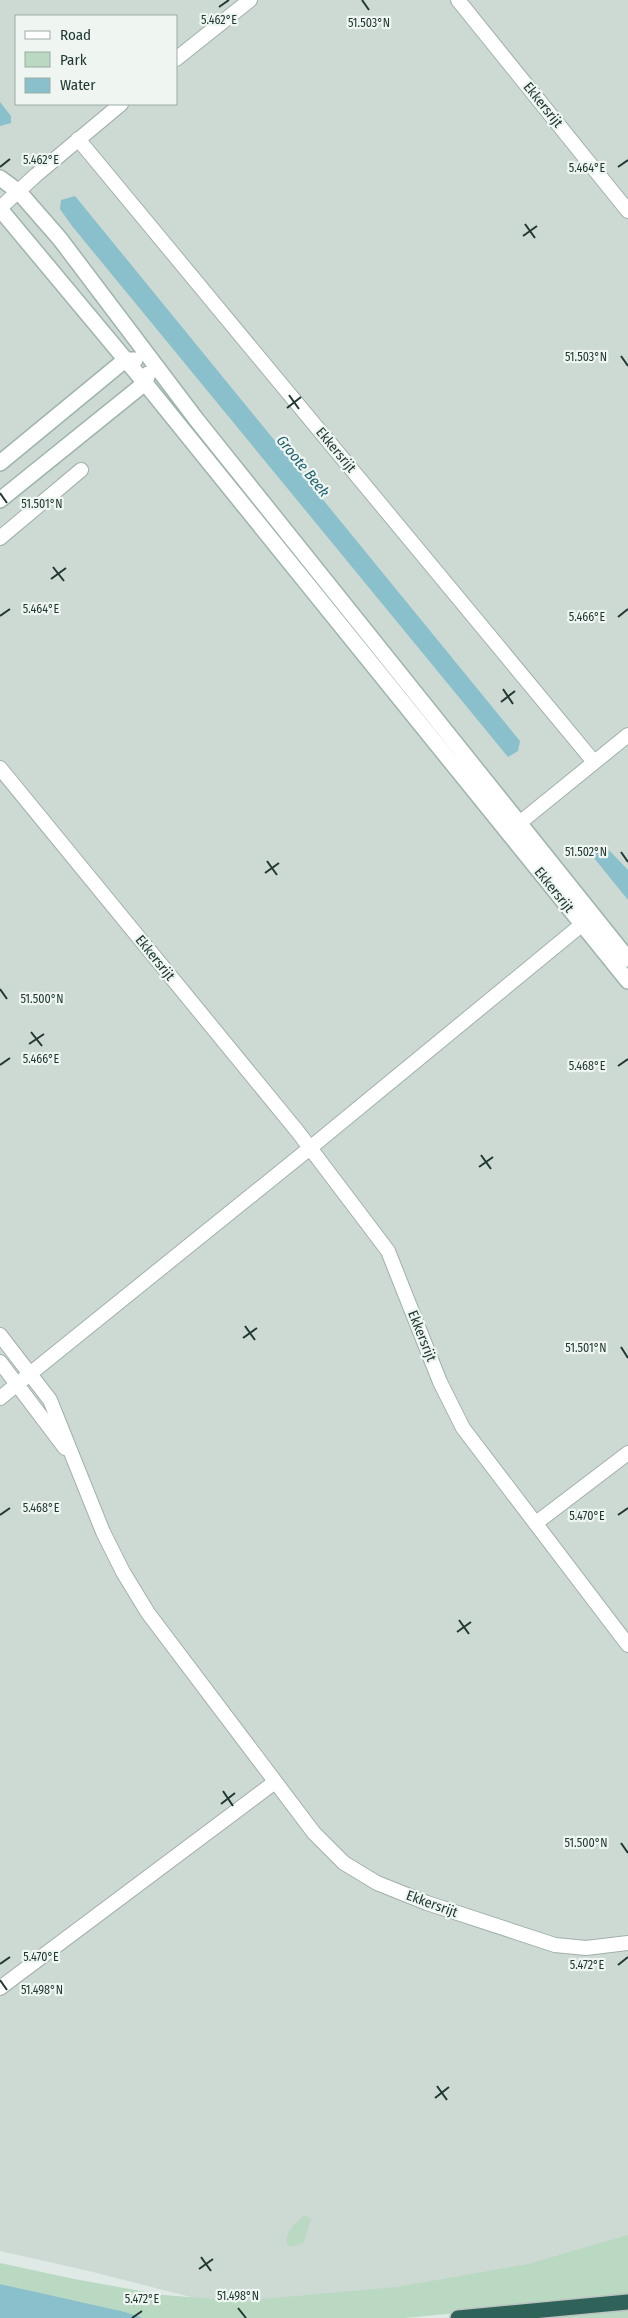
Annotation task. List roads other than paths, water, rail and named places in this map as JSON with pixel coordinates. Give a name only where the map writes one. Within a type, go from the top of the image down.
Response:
[{"type":"highway","points":[[458,2318],[628,2302]]},
{"type":"main road","name":"Ekkersrijt","points":[[0,178],[18,192],[60,239],[513,829]]},
{"type":"main road","name":"Ekkersrijt","points":[[0,209],[513,829],[587,920],[628,981]]},
{"type":"main road","points":[[0,463],[125,360],[152,360],[145,383],[0,500]]},
{"type":"main road","name":"Ekkersrijt","points":[[587,920],[628,959]]},
{"type":"street","points":[[178,57],[250,0]]},
{"type":"street","name":"Ekkersrijt","points":[[458,0],[628,211]]},
{"type":"street","name":"Ekkersrijt","points":[[0,209],[78,139],[121,105]]},
{"type":"street","name":"Ekkersrijt","points":[[78,139],[594,762]]},
{"type":"street","points":[[0,538],[81,470]]},
{"type":"street","points":[[513,829],[628,735]]},
{"type":"street","name":"Ekkersrijt","points":[[0,768],[310,1148],[388,1251],[440,1382],[463,1428],[628,1645]]},
{"type":"street","name":"Ekkersrijt","points":[[0,1398],[310,1148],[587,920]]},
{"type":"street","name":"Ekkersrijt","points":[[0,1335],[50,1400],[115,1556],[148,1613],[314,1833],[344,1863],[377,1883],[427,1903],[555,1945],[586,1948],[628,1943]]},
{"type":"street","name":"Ekkersrijt","points":[[0,1362],[74,1460]]},
{"type":"street","points":[[536,1523],[628,1454]]},
{"type":"street","points":[[0,1988],[275,1782]]},
{"type":"water","points":[[0,102],[11,116],[11,123],[0,126]]},
{"type":"water","points":[[75,196],[520,741],[518,751],[508,757],[72,226],[60,209],[61,200]]},
{"type":"water","points":[[595,846],[606,847],[628,870],[628,900],[594,858]]},
{"type":"water","points":[[0,2284],[125,2312],[143,2318],[0,2318]]},
{"type":"water label","name":"Groote Beek","points":[[303,466]]}]
